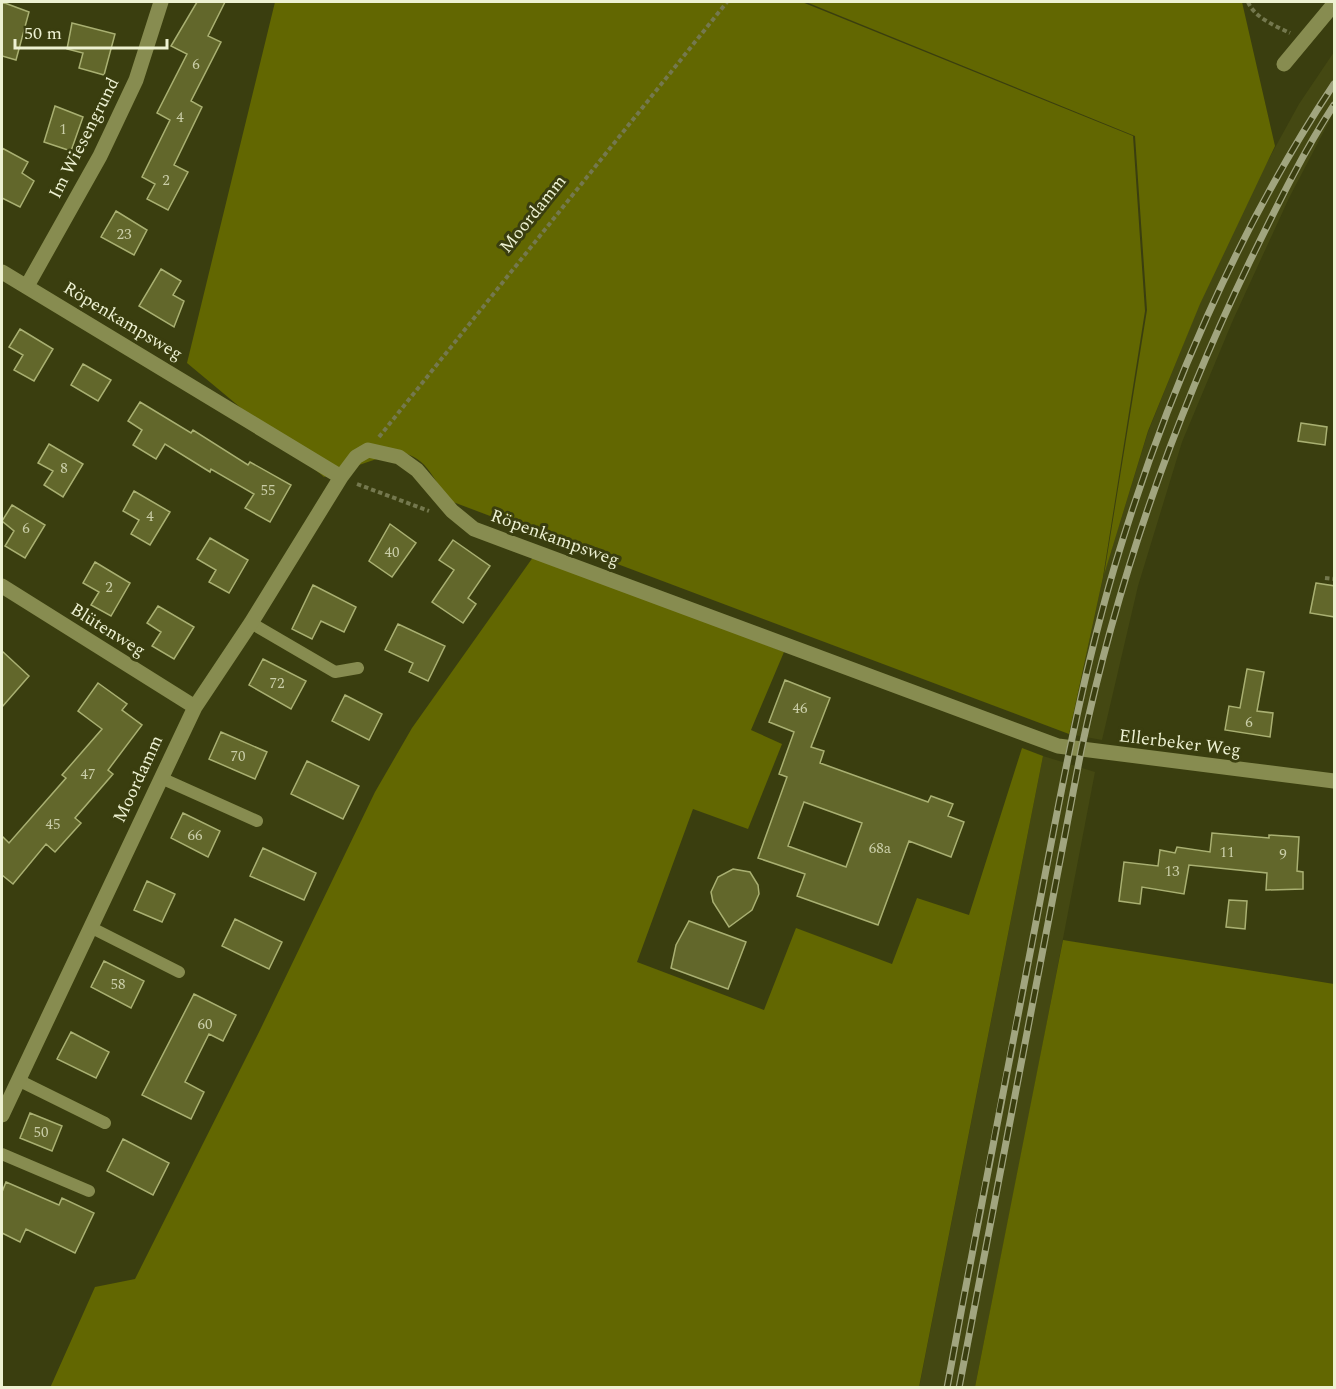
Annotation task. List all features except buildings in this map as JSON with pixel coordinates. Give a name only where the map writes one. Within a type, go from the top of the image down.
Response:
[{"type":"street","name":"Im Wiesengrund","points":[[27,286],[108,139],[136,80],[161,2]]},
{"type":"street","points":[[1284,64],[1335,4]]},
{"type":"street","name":"Röpenkampsweg","points":[[2,272],[341,477]]},
{"type":"street","name":"Röpenkampsweg","points":[[368,450],[399,457],[417,470],[452,511],[474,529],[1023,733]]},
{"type":"street","points":[[341,477],[356,458],[368,450]]},
{"type":"street","name":"Moordamm","points":[[2,1115],[195,706],[251,623],[341,477]]},
{"type":"street","name":"Blütenweg","points":[[4,590],[195,706]]},
{"type":"street","name":"Ellerbeker Weg","points":[[1023,733],[1058,746],[1082,751],[1335,781]]},
{"type":"lane","points":[[251,623],[335,672],[358,668]]},
{"type":"lane","points":[[161,778],[257,821]]},
{"type":"lane","points":[[90,927],[179,972]]},
{"type":"lane","points":[[18,1080],[105,1123]]},
{"type":"lane","points":[[2,1154],[89,1191]]},
{"type":"path","name":"Moordamm","points":[[368,450],[728,2]]},
{"type":"path","points":[[1248,2],[1252,10],[1260,16],[1304,40]]},
{"type":"path","points":[[341,477],[430,512]]},
{"type":"path","points":[[1325,578],[1335,579]]},
{"type":"shaded area","points":[[275,2],[802,2],[1133,136],[1145,311],[1103,577],[1069,734],[453,502],[424,465],[408,455],[397,452],[324,477],[187,363]]},
{"type":"shaded area","points":[[806,2],[1242,2],[1275,146],[1200,304],[1148,431],[1104,575],[1147,310],[1135,136]]},
{"type":"shaded area","points":[[1334,52],[1334,112],[1289,198],[1233,320],[1182,442],[1138,586],[1102,740],[1069,734],[1103,577],[1148,432],[1199,305],[1254,186],[1299,104]]},
{"type":"shaded area","points":[[536,553],[784,652],[751,730],[782,744],[748,829],[693,809],[637,962],[764,1010],[796,928],[892,964],[917,898],[969,915],[1022,748],[1043,756],[919,1387],[50,1388],[95,1287],[135,1279],[260,1030],[375,792],[412,728]]},
{"type":"shaded area","points":[[1043,756],[1095,772],[1027,1126],[975,1387],[919,1388]]},
{"type":"shaded area","points":[[1063,940],[1334,984],[1334,1387],[975,1387]]},
{"type":"railway","points":[[947,1388],[1068,755],[1115,565],[1157,441],[1207,316],[1267,196],[1299,139],[1334,84]]},
{"type":"railway","points":[[959,1388],[1081,751],[1095,688],[1130,563],[1173,440],[1222,320],[1300,162],[1334,105]]}]
